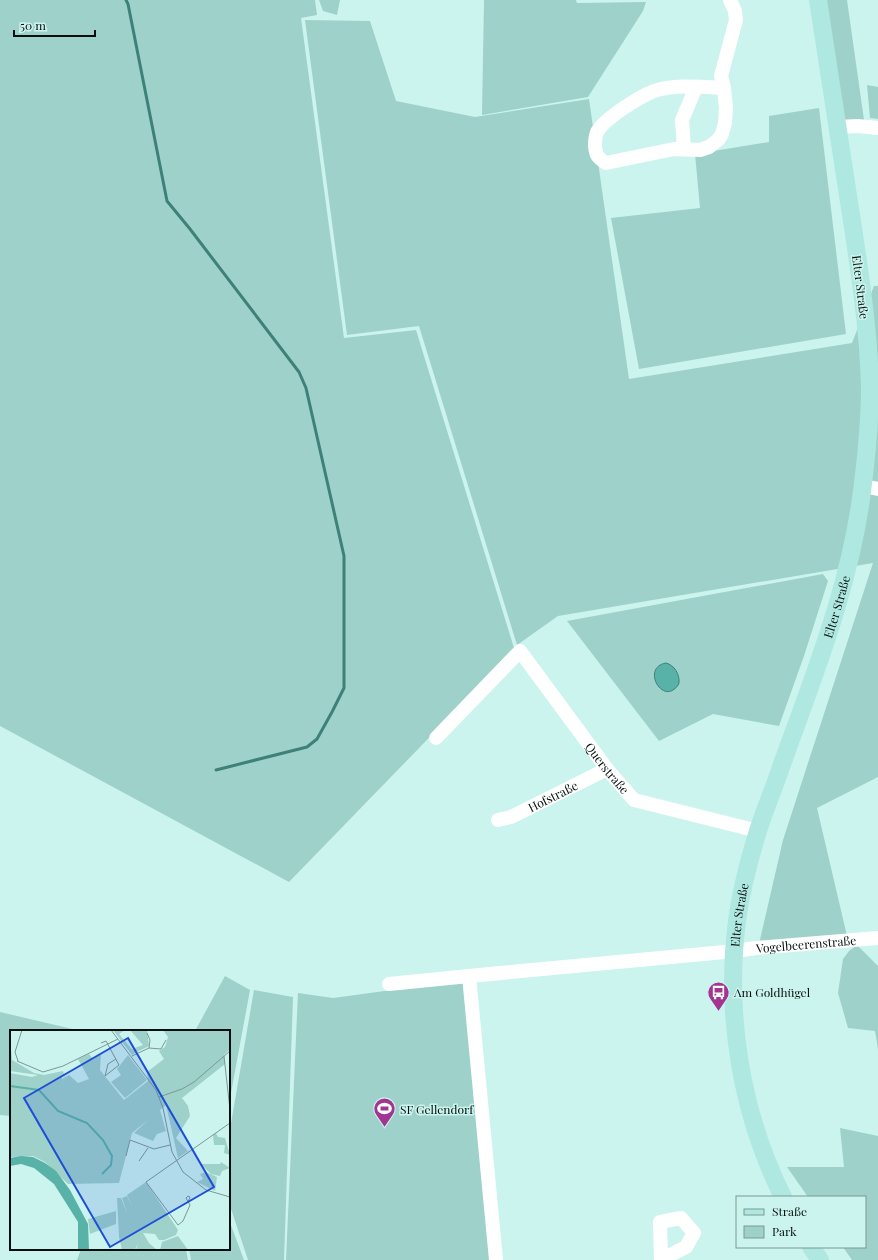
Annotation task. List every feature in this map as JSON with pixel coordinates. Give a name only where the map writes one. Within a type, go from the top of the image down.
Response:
[{"type":"main road","name":"Elter Straße","points":[[783,1196],[758,1140],[752,1122],[738,1051],[734,1009],[737,921],[758,831],[828,636],[853,543],[871,488],[868,434],[870,386],[866,324],[858,259],[818,0]]},
{"type":"main road","points":[[812,1248],[820,1260]]},
{"type":"street","points":[[724,88],[670,87],[654,92],[631,104],[607,120],[598,131],[594,139],[598,159],[606,162],[674,149],[700,150],[709,147],[718,140],[722,134],[726,108],[724,88],[721,76],[736,20],[735,11],[730,0]]},
{"type":"street","points":[[684,149],[682,120],[696,87]]},
{"type":"street","points":[[837,127],[858,126],[878,128]]},
{"type":"street","name":"Querstraße","points":[[436,738],[520,652],[607,770],[634,800],[758,831]]},
{"type":"street","name":"Hofstraße","points":[[498,820],[511,817],[607,770]]},
{"type":"street","name":"Vogelbeerenstraße","points":[[735,951],[878,938]]},
{"type":"street","points":[[389,984],[735,951]]},
{"type":"street","points":[[470,976],[496,1260]]},
{"type":"street","points":[[661,1260],[660,1222],[681,1218],[694,1233],[686,1247],[672,1254],[665,1260]]},
{"type":"green space","points":[[0,0],[315,0],[317,15],[301,18],[344,338],[416,330],[514,648],[289,882],[0,726]]},
{"type":"green space","points":[[319,0],[340,0],[337,15],[323,11]]},
{"type":"green space","points":[[484,0],[576,0],[577,3],[646,2],[643,11],[588,97],[482,115]]},
{"type":"green space","points":[[826,0],[847,0],[864,120],[842,123]]},
{"type":"green space","points":[[305,20],[370,21],[396,101],[475,117],[589,99],[629,379],[852,343],[874,286],[878,286],[878,777],[817,808],[847,936],[759,944],[783,840],[873,563],[558,616],[517,645],[419,326],[347,335]]},
{"type":"green space","points":[[867,85],[878,87],[878,119],[870,118]]},
{"type":"green space","points":[[819,108],[846,334],[639,369],[611,218],[700,208],[695,154],[769,142],[769,116]]},
{"type":"green space","points":[[823,574],[828,581],[804,656],[779,726],[713,714],[659,741],[567,621]]},
{"type":"green space","points":[[857,945],[878,966],[878,1049],[875,1031],[848,1028],[838,993],[843,959],[849,951]]},
{"type":"green space","points":[[225,976],[250,990],[230,1102],[230,1030],[196,1030]]},
{"type":"green space","name":"SF Gellendorf","points":[[466,980],[490,1260],[286,1260],[298,993],[333,998]]},
{"type":"green space","points":[[254,990],[293,997],[284,1260],[248,1260],[230,1206],[230,1129]]},
{"type":"green space","points":[[0,1012],[77,1030],[10,1030],[10,1116],[0,1115]]},
{"type":"green space","points":[[840,1128],[878,1136],[878,1260],[852,1260],[844,1248],[866,1248],[866,1196],[807,1196],[787,1167],[844,1167]]},
{"type":"green space","points":[[230,1223],[244,1260],[191,1260],[189,1250],[230,1250]]},
{"type":"green space","points":[[81,1250],[186,1250],[188,1260],[77,1260]]},
{"type":"shaded area","points":[[666,663],[674,668],[679,680],[677,687],[668,692],[659,686],[654,676],[655,670],[659,666]]},
{"type":"waterway","points":[[126,0],[167,201],[299,372],[306,388],[344,556],[344,688],[317,739],[307,747],[216,770]]},
{"type":"place","name":"Am Goldhügel","points":[[718,1012]]},
{"type":"place","name":"SF Gellendorf","points":[[385,1128]]}]
